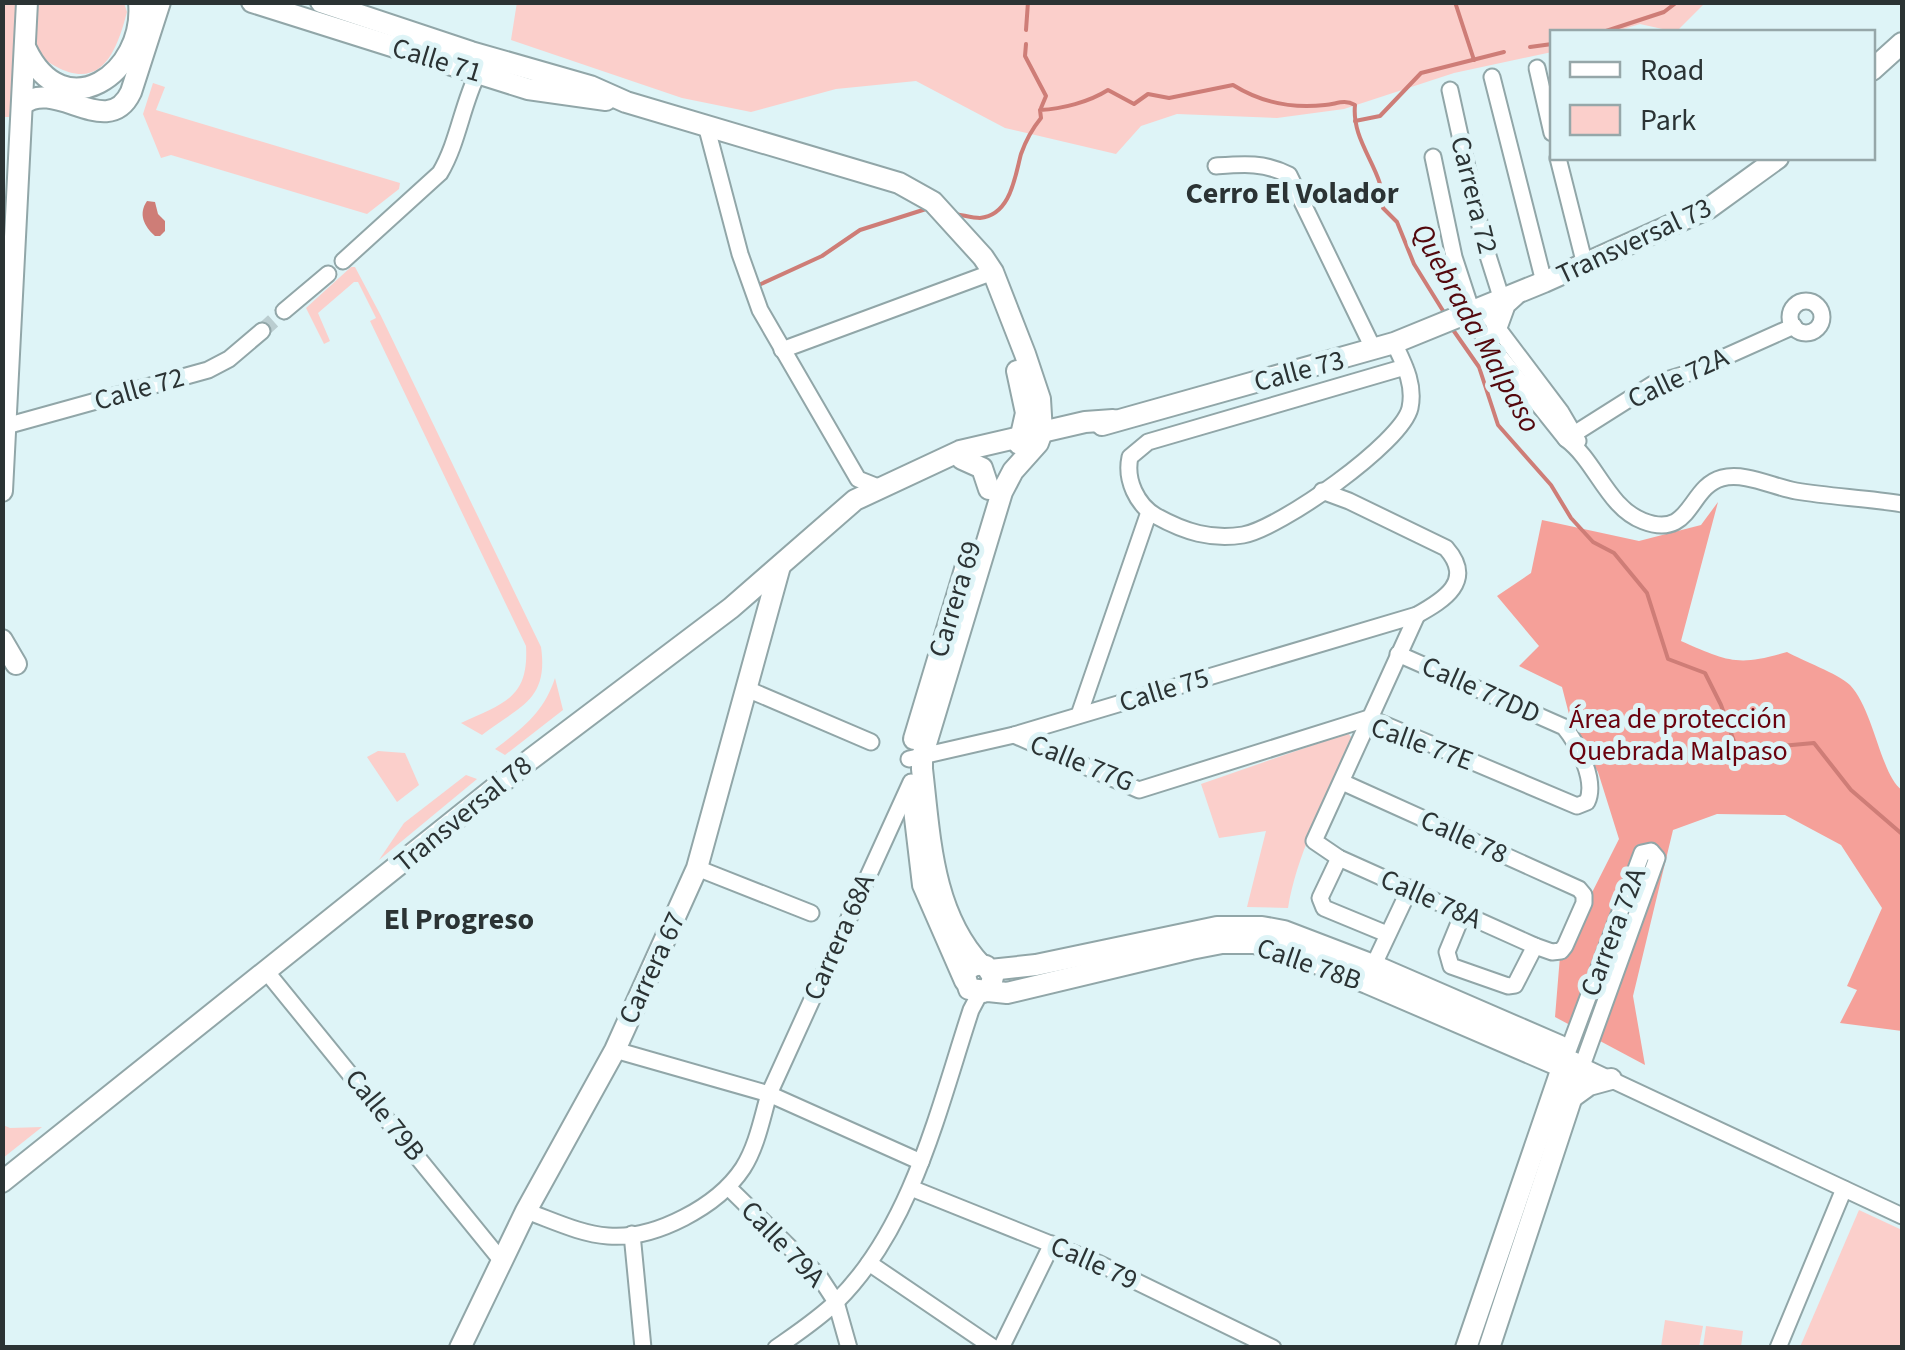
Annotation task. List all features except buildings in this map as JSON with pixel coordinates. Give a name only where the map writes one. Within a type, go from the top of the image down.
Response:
[{"type":"main road","points":[[2,491],[27,2]]},
{"type":"main road","points":[[71,104],[125,61],[139,22],[139,2]]},
{"type":"main road","points":[[23,104],[42,95],[91,111],[108,111],[128,98],[160,2]]},
{"type":"main road","name":"Calle 71","points":[[252,2],[541,92],[626,102]]},
{"type":"main road","name":"Calle 71","points":[[321,2],[590,86],[626,102],[899,183],[933,202],[975,248],[987,275]]},
{"type":"main road","points":[[1875,67],[1902,43]]},
{"type":"main road","points":[[24,46],[45,77],[68,87],[95,86]]},
{"type":"main road","points":[[478,72],[496,59]]},
{"type":"main road","points":[[95,86],[97,101],[108,111]]},
{"type":"main road","name":"Transversal 73","points":[[1463,315],[1709,208],[1775,160]]},
{"type":"main road","points":[[987,275],[1041,405],[1058,417],[1081,423]]},
{"type":"main road","points":[[1497,326],[1511,296]]},
{"type":"main road","name":"Calle 73","points":[[878,488],[960,450],[1086,431],[1113,420],[1384,346],[1463,315]]},
{"type":"main road","points":[[1009,329],[1030,440]]},
{"type":"main road","points":[[1030,440],[1041,405]]},
{"type":"main road","name":"Calle 73","points":[[940,462],[1081,423],[1113,420]]},
{"type":"main road","name":"Carrera 69","points":[[973,993],[923,885],[911,782],[989,488],[1030,440]]},
{"type":"main road","name":"Carrera 69","points":[[985,967],[958,936],[936,876],[916,758],[1002,492],[1030,440]]},
{"type":"main road","points":[[962,459],[982,468],[989,488]]},
{"type":"main road","name":"Transversal 78","points":[[2,1182],[522,766],[732,608],[856,490],[878,488]]},
{"type":"main road","name":"Carrera 67","points":[[460,1348],[526,1211],[614,1050],[697,868],[781,564]]},
{"type":"main road","points":[[732,608],[753,618],[762,638]]},
{"type":"main road","points":[[2,640],[16,664]]},
{"type":"main road","name":"Calle 78B","points":[[985,967],[1036,965],[1216,927],[1284,932],[1370,974],[1412,1002],[1553,1063],[1574,1062]]},
{"type":"main road","points":[[958,936],[990,958],[1036,965]]},
{"type":"main road","name":"Calle 78B","points":[[973,993],[1007,993],[1222,943],[1254,942],[1450,1000],[1560,1046],[1574,1062]]},
{"type":"main road","points":[[973,993],[969,969],[985,967]]},
{"type":"main road","points":[[1412,1002],[1422,996],[1450,1000]]},
{"type":"main road","points":[[1521,1050],[1560,1099],[1610,1078]]},
{"type":"main road","name":"Carrera 72A","points":[[1466,1348],[1574,1062]]},
{"type":"main road","name":"Carrera 72A","points":[[1489,1348],[1560,1099]]},
{"type":"street","points":[[1537,68],[1550,124]]},
{"type":"street","points":[[343,261],[432,182],[447,162],[478,72]]},
{"type":"street","points":[[1492,77],[1544,282]]},
{"type":"street","name":"Carrera 72","points":[[1450,90],[1483,240],[1511,296]]},
{"type":"street","points":[[706,125],[740,254],[760,310],[856,490]]},
{"type":"street","points":[[1433,157],[1463,315],[1521,370]]},
{"type":"street","points":[[1559,160],[1585,264]]},
{"type":"street","points":[[1079,715],[1149,512],[1187,532],[1230,537],[1266,528],[1379,449],[1407,419],[1412,394],[1405,367],[1384,346],[1288,175],[1272,166],[1248,163],[1216,166]]},
{"type":"street","points":[[284,311],[328,274]]},
{"type":"street","points":[[782,350],[987,275]]},
{"type":"street","points":[[1463,315],[1497,326],[1521,370],[1623,510],[1657,525],[1682,518],[1707,485],[1727,477],[1797,491],[1902,504]]},
{"type":"street","name":"Calle 72A","points":[[1571,436],[1653,384],[1794,326]]},
{"type":"street","name":"Calle 72","points":[[6,426],[208,370],[262,331]]},
{"type":"street","name":"Calle 73","points":[[1149,512],[1128,475],[1130,457],[1148,442],[1405,367]]},
{"type":"street","points":[[1322,492],[1349,501],[1450,552],[1457,568],[1452,590],[1440,602],[1416,615],[1342,782]]},
{"type":"street","name":"Calle 75","points":[[916,758],[1014,735],[1416,615]]},
{"type":"street","name":"Calle 77DD","points":[[1398,654],[1564,727],[1589,780],[1591,794],[1587,802],[1577,806]]},
{"type":"street","points":[[747,689],[870,742]]},
{"type":"street","name":"Calle 77E","points":[[1150,788],[1369,718],[1577,806]]},
{"type":"street","name":"Calle 77G","points":[[1014,735],[1128,788],[1150,788]]},
{"type":"street","name":"Carrera 68A","points":[[769,1094],[911,782]]},
{"type":"street","name":"Calle 78A","points":[[1342,782],[1314,841],[1339,858],[1552,952]]},
{"type":"street","name":"Calle 78","points":[[1342,782],[1579,889],[1584,895]]},
{"type":"street","name":"Carrera 72A","points":[[1651,851],[1658,858],[1574,1062],[1642,854],[1651,851]]},
{"type":"street","points":[[1339,858],[1320,904],[1386,934]]},
{"type":"street","points":[[697,868],[811,913]]},
{"type":"street","points":[[1370,974],[1410,888]]},
{"type":"street","name":"Carrera 72A","points":[[1552,952],[1565,946],[1584,895]]},
{"type":"street","points":[[1463,914],[1447,952],[1451,966],[1508,986],[1516,985],[1535,946]]},
{"type":"street","name":"Calle 79B","points":[[266,971],[501,1260]]},
{"type":"street","points":[[776,1348],[836,1302],[869,1264],[922,1162],[973,993]]},
{"type":"street","points":[[614,1050],[769,1094],[922,1162]]},
{"type":"street","name":"Calle 78B","points":[[1574,1062],[1902,1216]]},
{"type":"street","points":[[526,1211],[608,1236],[657,1228],[684,1216],[728,1187],[744,1166],[756,1142],[769,1094]]},
{"type":"street","name":"Calle 79A","points":[[728,1187],[796,1252],[836,1302]]},
{"type":"street","name":"Calle 79","points":[[911,1188],[1052,1244],[1273,1348]]},
{"type":"street","points":[[1778,1348],[1844,1189]]},
{"type":"street","points":[[632,1234],[643,1348]]},
{"type":"street","points":[[998,1348],[1052,1244]]},
{"type":"street","name":"Calle 79A","points":[[869,1264],[998,1348]]},
{"type":"street","points":[[836,1302],[849,1348]]},
{"type":"green space","name":"Cerro El Volador","points":[[517,2],[1705,3],[1678,30],[1640,24],[1620,30],[1550,30],[1550,52],[1454,73],[1344,109],[1277,118],[1177,114],[1141,126],[1116,154],[1005,128],[916,81],[836,89],[751,112],[682,98],[511,40]]},
{"type":"green space","points":[[3,3],[17,3],[13,117],[3,117]]},
{"type":"green space","points":[[37,3],[124,3],[127,12],[123,26],[105,63],[85,74],[71,73],[45,59],[35,42]]},
{"type":"green space","points":[[153,83],[165,87],[156,110],[400,183],[399,189],[367,214],[171,155],[161,158],[143,114]]},
{"type":"green space","points":[[355,267],[381,316],[541,647],[540,680],[535,692],[482,735],[461,723],[501,704],[518,688],[526,664],[526,646],[370,321],[376,318],[358,282],[318,313],[330,341],[324,344],[306,308]]},
{"type":"green space","name":"Área de protección Quebrada Malpaso","points":[[1718,502],[1681,641],[1732,660],[1787,652],[1844,681],[1858,696],[1888,771],[1902,790],[1902,1031],[1840,1023],[1857,990],[1847,986],[1882,908],[1841,845],[1785,815],[1717,814],[1673,830],[1633,996],[1645,1065],[1555,1017],[1560,956],[1619,839],[1598,772],[1571,722],[1562,687],[1519,666],[1539,646],[1497,596],[1531,573],[1542,520],[1639,541],[1701,525]]},
{"type":"green space","points":[[555,678],[563,710],[505,755],[495,749],[539,710]]},
{"type":"green space","points":[[1348,733],[1354,741],[1307,843],[1288,908],[1247,907],[1266,831],[1219,838],[1201,784]]},
{"type":"green space","points":[[378,751],[405,753],[419,785],[397,802],[367,757]]},
{"type":"green space","points":[[466,775],[477,779],[379,860],[404,823]]},
{"type":"green space","points":[[3,1125],[10,1128],[42,1127],[3,1158]]},
{"type":"green space","points":[[1859,1210],[1902,1230],[1902,1347],[1800,1347]]},
{"type":"green space","points":[[1665,1320],[1703,1326],[1699,1347],[1661,1347]]},
{"type":"green space","points":[[1706,1326],[1743,1331],[1741,1347],[1703,1347]]},
{"type":"shaded area","points":[[147,201],[155,202],[165,221],[165,231],[160,236],[155,236],[144,220]]},
{"type":"waterway","points":[[1026,30],[1028,2]]},
{"type":"waterway","points":[[1455,2],[1474,60]]},
{"type":"waterway","points":[[1609,30],[1664,12],[1677,2]]},
{"type":"waterway","points":[[1026,44],[1025,56],[1046,96],[1041,108]]},
{"type":"waterway","points":[[1530,47],[1550,44]]},
{"type":"waterway","points":[[1355,121],[1380,116],[1421,73],[1504,52]]},
{"type":"waterway","name":"Quebrada Malpaso","points":[[955,214],[980,218],[999,210],[1014,183],[1025,144],[1041,118],[1040,110],[1075,104],[1108,90],[1134,104],[1148,94],[1169,98],[1233,85],[1266,100],[1289,105],[1347,102],[1355,105],[1358,132],[1379,182],[1383,208],[1397,222],[1414,264],[1445,314]]},
{"type":"waterway","name":"Quebrada Malpaso","points":[[761,284],[822,256],[860,230],[926,209]]},
{"type":"waterway","name":"Quebrada Malpaso","points":[[1451,327],[1479,367],[1498,425],[1551,485],[1571,518],[1593,542],[1614,553],[1647,593],[1668,659],[1705,673],[1737,750],[1814,743],[1851,790],[1902,834]]},
{"type":"tunnel","points":[[262,331],[284,311]]},
{"type":"district","name":"Cerro El Volador","points":[[1292,193]]},
{"type":"district","name":"El Progreso","points":[[459,919]]}]
